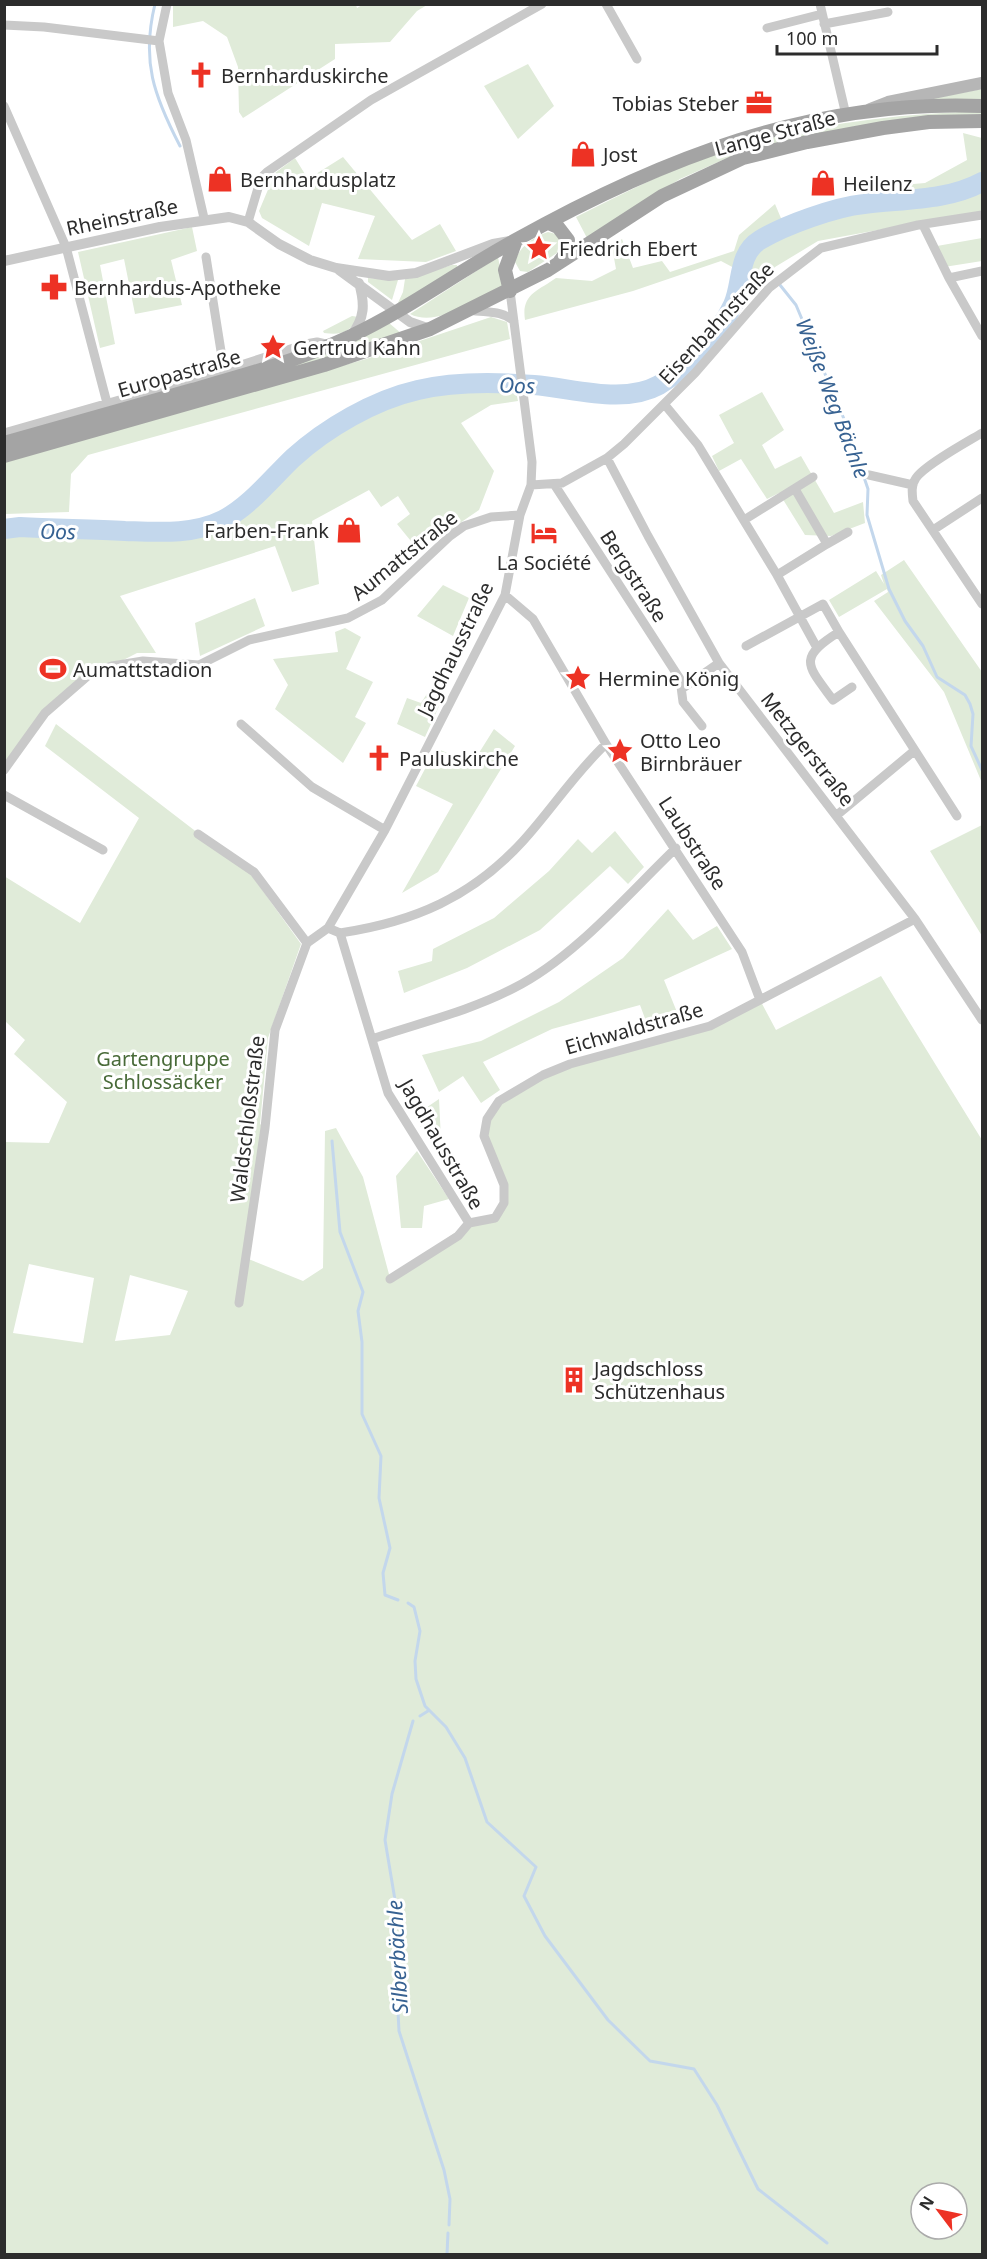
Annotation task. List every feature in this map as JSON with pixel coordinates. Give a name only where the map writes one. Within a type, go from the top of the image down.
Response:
[{"type":"main road","name":"Lange Straße","points":[[516,240],[625,184],[709,148],[852,114],[888,102],[982,83]]},
{"type":"main road","name":"Lange Straße","points":[[852,114],[912,108],[982,106]]},
{"type":"main road","name":"Lange Straße","points":[[430,329],[510,291],[559,263],[662,196],[743,158],[872,129],[929,122],[982,121]]},
{"type":"main road","points":[[549,223],[558,227],[567,240],[566,253],[559,263]]},
{"type":"main road","points":[[510,291],[506,279],[507,259],[516,240]]},
{"type":"main road","name":"Europastraße","points":[[4,443],[219,382],[330,345],[396,313],[516,240]]},
{"type":"main road","points":[[507,259],[515,272],[531,279]]},
{"type":"main road","name":"Europastraße","points":[[4,456],[324,366],[430,329]]},
{"type":"street","points":[[167,4],[152,41],[189,153],[204,218]]},
{"type":"street","points":[[248,222],[261,178],[267,172],[371,100],[542,4]]},
{"type":"street","points":[[606,4],[637,59]]},
{"type":"street","points":[[766,28],[821,9],[852,114]]},
{"type":"street","points":[[824,24],[888,12]]},
{"type":"street","points":[[4,25],[44,27],[152,41]]},
{"type":"street","points":[[4,106],[9,123],[66,247],[107,403]]},
{"type":"street","name":"Eisenbahnstraße","points":[[531,485],[562,483],[607,458],[665,405],[769,288],[821,248],[923,225],[982,215]]},
{"type":"street","name":"Rheinstraße","points":[[4,261],[204,218],[229,217],[248,222]]},
{"type":"street","name":"Lange Straße","points":[[248,222],[290,250],[336,268],[359,283],[396,313],[410,322],[430,329]]},
{"type":"street","points":[[923,225],[949,278],[982,336]]},
{"type":"street","name":"Lange Straße","points":[[336,268],[389,276],[406,275],[436,267],[493,244],[516,240]]},
{"type":"street","points":[[206,257],[224,370]]},
{"type":"street","points":[[949,278],[982,272]]},
{"type":"street","points":[[351,336],[359,326],[364,309],[359,283]]},
{"type":"street","name":"Jagdhausstraße","points":[[307,943],[327,928],[385,830],[505,595],[520,515],[531,485],[532,462],[510,291]]},
{"type":"street","points":[[470,310],[487,314],[501,313],[514,321]]},
{"type":"street","points":[[4,433],[306,344],[317,342],[330,345]]},
{"type":"street","points":[[665,405],[698,445],[777,575],[816,646]]},
{"type":"street","points":[[982,433],[920,473],[913,485],[914,501],[982,604]]},
{"type":"street","name":"Metzgerstraße","points":[[607,458],[648,537],[719,663],[915,919],[982,1020]]},
{"type":"street","points":[[870,475],[913,485]]},
{"type":"street","points":[[744,520],[813,477]]},
{"type":"street","name":"Bergstraße","points":[[554,484],[680,679],[683,702],[702,726]]},
{"type":"street","points":[[795,489],[827,544]]},
{"type":"street","points":[[933,530],[982,500]]},
{"type":"street","name":"Aumattstraße","points":[[4,770],[45,713],[91,673],[112,666],[143,661],[199,665],[249,640],[350,618],[382,600],[450,536],[464,526],[491,517],[520,515]]},
{"type":"street","points":[[777,575],[848,532]]},
{"type":"street","name":"Laubstraße","points":[[505,595],[533,620],[606,744],[742,952],[760,1000]]},
{"type":"street","points":[[746,646],[824,604],[914,752],[957,816]]},
{"type":"street","points":[[839,632],[816,646],[811,656],[810,670],[833,700],[852,687]]},
{"type":"street","points":[[682,688],[719,663]]},
{"type":"street","points":[[241,724],[312,788],[385,830]]},
{"type":"street","points":[[327,928],[340,933],[366,929],[423,913],[468,891],[523,842],[582,766],[606,744]]},
{"type":"street","points":[[837,815],[914,752]]},
{"type":"street","points":[[4,795],[103,850]]},
{"type":"street","points":[[198,834],[254,872],[307,943]]},
{"type":"street","points":[[372,1039],[483,1002],[516,988],[567,951],[676,848]]},
{"type":"street","name":"Eichwaldstraße","points":[[469,1223],[495,1218],[504,1203],[504,1185],[484,1136],[487,1119],[499,1101],[561,1067],[710,1026],[915,919]]},
{"type":"street","name":"Jagdhausstraße","points":[[340,933],[388,1093],[469,1223],[458,1236],[390,1279]]},
{"type":"street","name":"Waldschloßstraße","points":[[238,1304],[265,1128],[275,1030],[307,943]]},
{"type":"green space","points":[[173,5],[356,5],[357,8],[362,5],[427,5],[417,11],[390,42],[335,44],[335,59],[243,118],[239,112],[238,67],[227,37],[203,21],[173,27]]},
{"type":"green space","points":[[528,64],[554,106],[518,139],[484,86]]},
{"type":"green space","points":[[982,89],[982,101],[923,100]]},
{"type":"green space","points":[[982,111],[982,114],[913,118],[799,137],[743,151],[680,179],[587,238],[576,217],[681,167],[766,139],[873,119]]},
{"type":"green space","points":[[963,133],[982,138],[982,211],[818,241],[775,267],[752,291],[736,269],[721,261],[633,291],[525,320],[524,311],[528,299],[537,290],[556,278],[592,281],[616,269],[612,247],[622,239],[633,268],[662,261],[670,272],[734,251],[739,235],[775,204],[783,223],[890,186],[925,183],[967,160]]},
{"type":"green space","points":[[343,157],[412,240],[440,224],[456,251],[426,262],[358,259],[375,216],[322,203],[309,246],[262,218],[259,211],[275,173],[295,158],[308,179]]},
{"type":"green space","points":[[192,227],[197,251],[171,260],[182,305],[135,314],[124,259],[100,265],[115,344],[100,348],[78,252]]},
{"type":"green space","points":[[548,232],[556,234],[560,240],[557,253],[528,272],[520,271],[515,262],[523,247]]},
{"type":"green space","points":[[982,238],[982,261],[944,267],[937,246]]},
{"type":"green space","points":[[498,257],[503,283],[501,287],[469,305],[444,315],[421,317],[410,314]]},
{"type":"green space","points":[[457,265],[457,268],[397,305],[403,292],[405,279]]},
{"type":"green space","points":[[368,278],[398,280],[392,300],[368,282]]},
{"type":"green space","points":[[352,316],[359,317],[348,330],[336,334],[324,333],[323,331]]},
{"type":"green space","points":[[491,317],[507,322],[510,339],[88,455],[71,474],[69,512],[5,514],[4,462],[366,359]]},
{"type":"green space","points":[[389,323],[402,334],[362,348],[237,383]]},
{"type":"green space","points":[[515,387],[518,401],[491,405],[461,423],[494,471],[479,510],[419,551],[397,524],[410,514],[398,496],[381,507],[369,490],[312,521],[319,584],[292,592],[275,546],[120,596],[156,653],[137,653],[71,687],[5,770],[5,534],[22,532],[155,538],[207,531],[241,517],[331,438],[379,411],[403,402],[455,391]]},
{"type":"green space","points":[[762,392],[784,430],[762,445],[775,469],[801,456],[834,513],[863,502],[865,523],[831,536],[805,535],[779,493],[767,499],[741,459],[719,471],[712,456],[734,443],[719,415]]},
{"type":"green space","points":[[904,560],[982,672],[982,783],[944,692],[874,601],[888,592],[887,589],[839,617],[829,600],[876,571],[884,584],[881,575]]},
{"type":"green space","points":[[443,585],[469,598],[453,636],[417,616]]},
{"type":"green space","points":[[255,598],[265,626],[200,656],[195,623]]},
{"type":"green space","points":[[345,628],[361,637],[346,669],[373,682],[355,717],[366,723],[343,763],[275,709],[288,685],[273,659],[338,652],[335,632]]},
{"type":"green space","points":[[432,686],[445,693],[425,737],[397,724],[407,698],[421,703]]},
{"type":"green space","name":"Gartengruppe Schlossäcker","points":[[56,724],[250,873],[301,944],[268,1038],[260,1124],[265,1128],[246,1258],[303,1281],[323,1268],[325,1131],[336,1128],[363,1177],[390,1278],[469,1223],[495,1218],[503,1197],[503,1187],[498,1167],[484,1136],[499,1101],[543,1075],[710,1026],[760,1000],[776,1030],[881,976],[982,1140],[982,2254],[5,2254],[5,1142],[49,1143],[67,1102],[14,1054],[25,1040],[5,1021],[4,876],[80,923],[139,818],[45,746]],"holes":[[[29,1264],[94,1278],[83,1343],[13,1333]],[[130,1275],[188,1291],[170,1335],[115,1341]]]},
{"type":"green space","points":[[494,729],[515,746],[438,872],[402,893],[453,804],[416,786],[436,748],[472,764]]},
{"type":"green space","points":[[982,825],[982,936],[930,851]]},
{"type":"green space","points":[[615,831],[644,867],[628,884],[610,866],[540,930],[467,968],[404,993],[398,971],[432,961],[433,949],[494,918],[549,871],[578,839],[592,853]]},
{"type":"green space","points":[[668,909],[693,940],[717,926],[732,949],[664,980],[681,1022],[650,1032],[640,1005],[552,1029],[483,1062],[500,1090],[481,1103],[463,1076],[439,1092],[422,1055],[481,1041],[559,1002],[623,958]]},
{"type":"green space","points":[[439,1099],[442,1160],[414,1116]]},
{"type":"green space","points":[[417,1151],[449,1199],[424,1206],[422,1228],[401,1228],[396,1176]]},
{"type":"waterway","points":[[155,4],[149,43],[152,78],[163,111],[180,146]]},
{"type":"waterway","name":"Oos","points":[[4,529],[20,527],[162,532],[211,525],[242,507],[293,458],[335,426],[368,408],[418,390],[447,385],[491,383],[534,385],[614,395],[645,391],[670,378],[711,339],[733,305],[747,253],[760,240],[796,223],[839,209],[940,196],[982,182]]},
{"type":"waterway","name":"Weiße Weg Bächle","points":[[780,285],[796,305],[844,419],[868,489],[867,515],[889,589],[905,621],[923,646],[937,677],[965,695],[970,704],[973,714],[971,746],[982,770]]},
{"type":"waterway","name":"Silberbächle","points":[[332,1141],[340,1232],[363,1292],[358,1311],[362,1342],[362,1414],[381,1456],[379,1498],[390,1548],[383,1573],[385,1595],[398,1600]]},
{"type":"waterway","points":[[408,1603],[414,1607],[420,1631],[415,1661],[416,1679],[425,1706],[446,1727],[465,1758],[487,1822],[536,1867],[524,1896],[545,1936],[608,2020],[650,2061],[694,2069],[717,2105],[758,2189],[827,2243]]},
{"type":"waterway","name":"Silberbächle","points":[[420,1716],[428,1711]]},
{"type":"waterway","name":"Silberbächle","points":[[413,1721],[392,1794],[385,1840],[396,1906],[394,1935],[399,2031],[444,2170],[450,2199],[449,2225]]},
{"type":"waterway","name":"Silberbächle","points":[[447,2254],[448,2233]]},
{"type":"place","name":"Bernharduskirche","points":[[201,75]]},
{"type":"place","name":"Tobias Steber","points":[[759,103]]},
{"type":"place","name":"Jost","points":[[583,154]]},
{"type":"place","name":"Bernhardusplatz","points":[[220,179]]},
{"type":"place","name":"Heilenz","points":[[823,183]]},
{"type":"place","name":"Friedrich Ebert","points":[[539,248]]},
{"type":"place","name":"Bernhardus-Apotheke","points":[[54,287]]},
{"type":"place","name":"Gertrud Kahn","points":[[273,347]]},
{"type":"place","name":"Farben-Frank","points":[[349,530]]},
{"type":"place","name":"La Société","points":[[544,533]]},
{"type":"place","name":"Aumattstadion","points":[[53,669]]},
{"type":"place","name":"Hermine König","points":[[578,678]]},
{"type":"place","name":"Otto Leo Birnbräuer","points":[[620,751]]},
{"type":"place","name":"Pauluskirche","points":[[379,758]]},
{"type":"place","name":"Jagdschloss Schützenhaus","points":[[574,1380]]}]
